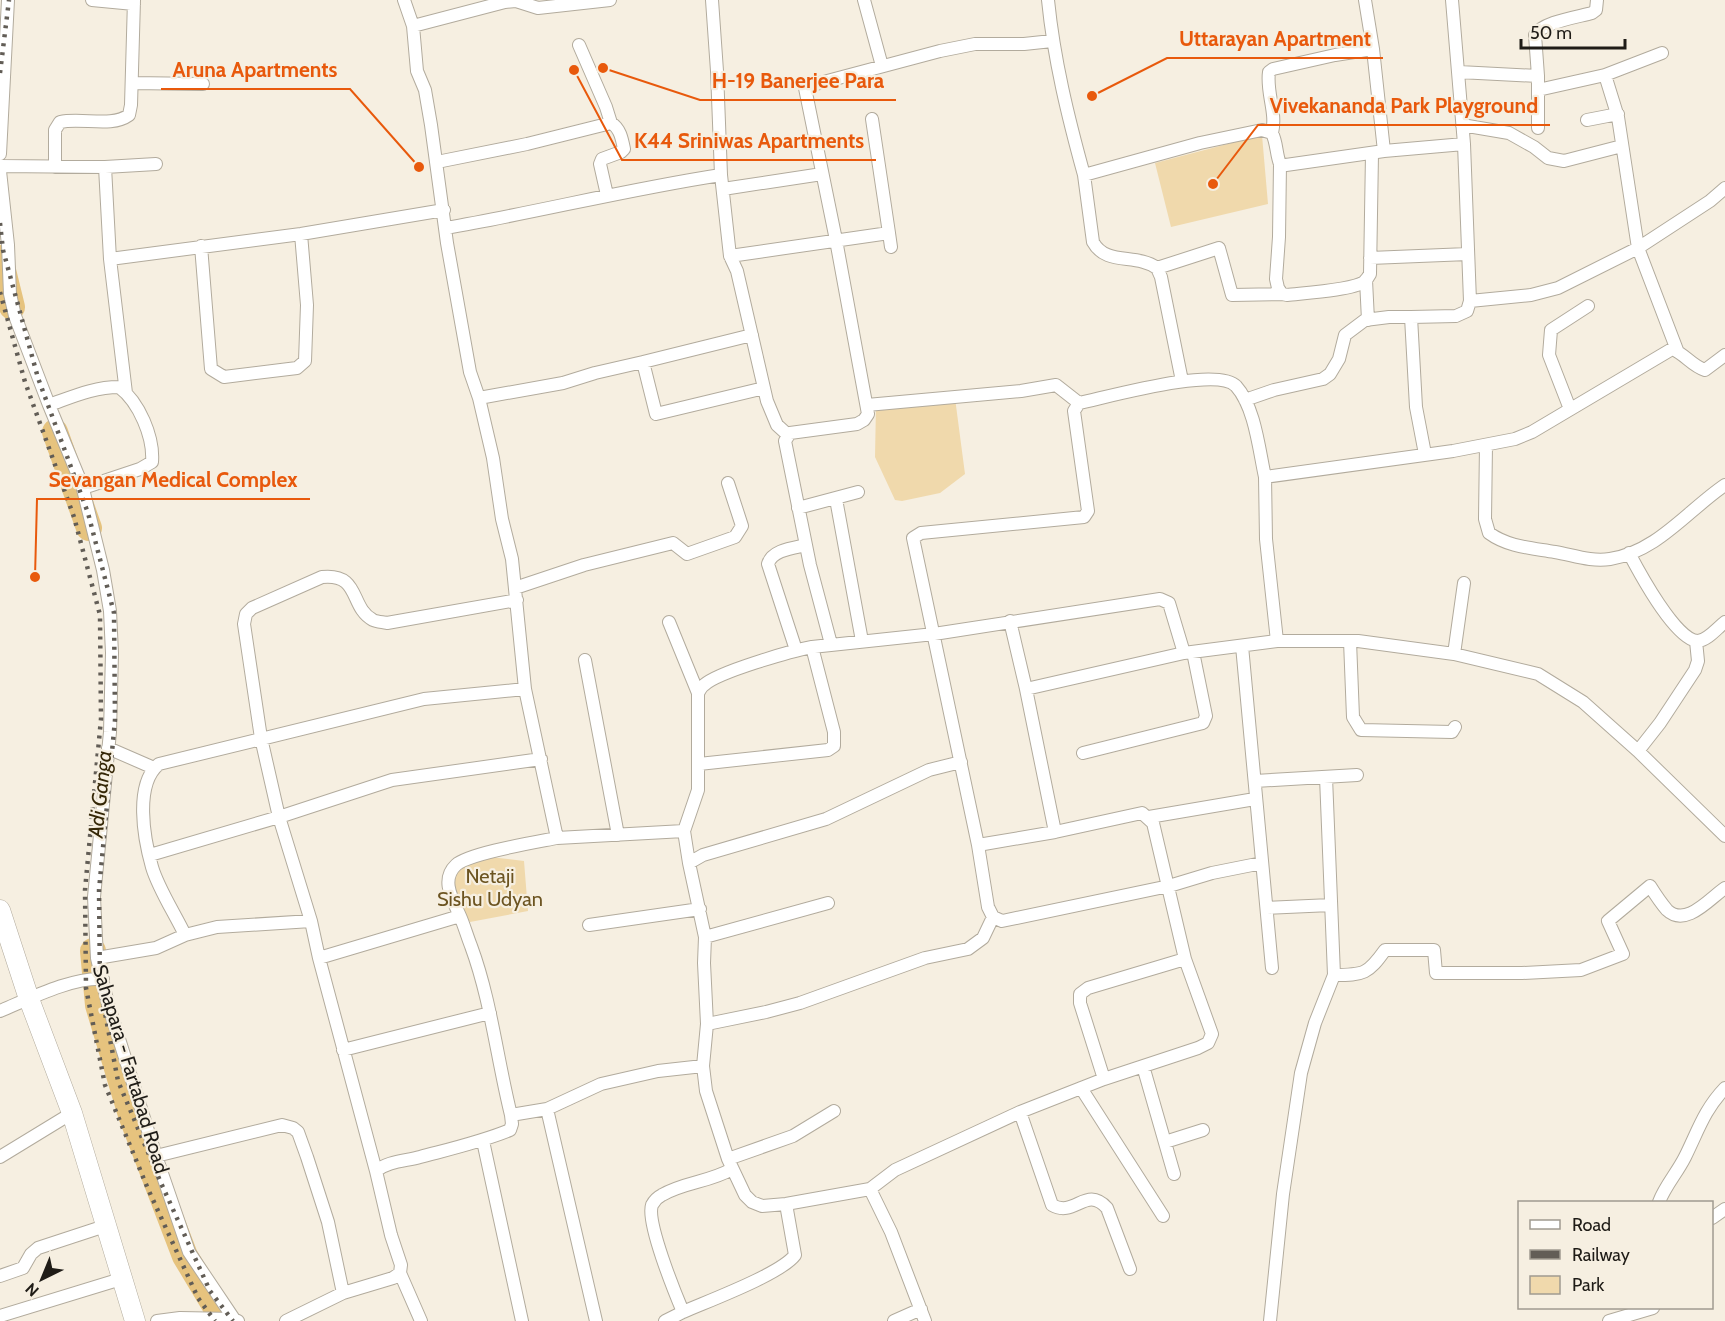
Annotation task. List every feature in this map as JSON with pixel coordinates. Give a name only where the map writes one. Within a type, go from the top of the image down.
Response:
[{"type":"main road","points":[[0,910],[29,999],[72,1113],[135,1321]]},
{"type":"street","points":[[0,154],[8,0]]},
{"type":"street","points":[[55,166],[55,130],[60,122],[70,120],[121,121],[129,115],[134,2],[92,0]]},
{"type":"street","points":[[404,0],[413,26],[417,71],[425,90],[470,372],[479,398],[493,458],[502,519],[512,559],[525,689],[558,838]]},
{"type":"street","points":[[413,26],[505,2],[516,1],[538,8],[609,0]]},
{"type":"street","points":[[712,0],[721,175],[730,256],[737,271],[765,388],[777,426],[788,435],[857,424],[868,414],[822,174],[810,86],[975,44],[1024,44],[1052,41]]},
{"type":"street","points":[[864,0],[882,66]]},
{"type":"street","points":[[1048,0],[1052,41],[1063,96],[1084,176],[1093,242],[1098,251],[1104,255],[1143,261],[1157,268],[1161,277],[1182,381]]},
{"type":"street","points":[[1157,268],[1219,248],[1232,296],[1287,295],[1360,284],[1366,280],[1370,274],[1378,153],[1373,49],[1365,0]]},
{"type":"street","points":[[1245,400],[1274,390],[1323,379],[1330,374],[1339,359],[1346,335],[1355,326],[1368,320],[1389,317],[1456,316],[1467,310],[1470,301],[1464,144],[1452,0]]},
{"type":"street","points":[[1538,128],[1535,35],[1549,25],[1593,13],[1596,10],[1597,0]]},
{"type":"street","points":[[579,45],[611,123],[619,131],[624,149],[602,159],[600,164],[607,195]]},
{"type":"street","points":[[1282,294],[1276,279],[1280,237],[1280,164],[1272,133],[1275,115],[1268,79],[1269,72],[1273,69],[1335,55],[1373,49]]},
{"type":"street","points":[[1538,90],[1605,75],[1662,52]]},
{"type":"street","points":[[1459,72],[1538,76]]},
{"type":"street","points":[[1605,75],[1618,114],[1638,248],[1677,350],[1696,366],[1705,370],[1725,355]]},
{"type":"street","points":[[132,83],[203,84]]},
{"type":"street","points":[[1587,120],[1618,114]]},
{"type":"street","points":[[872,119],[891,247]]},
{"type":"street","points":[[437,162],[527,144],[611,123]]},
{"type":"street","points":[[1462,125],[1509,134],[1534,147],[1548,158],[1564,161],[1622,146]]},
{"type":"street","points":[[1084,176],[1200,143],[1262,130],[1272,133]]},
{"type":"street","points":[[1280,164],[1464,144]]},
{"type":"street","points":[[0,166],[156,164]]},
{"type":"street","points":[[105,166],[110,259],[126,393]]},
{"type":"street","name":"Sahapara - Fartabad Road","points":[[0,171],[8,245],[10,294],[15,316],[82,485],[103,570],[110,611],[112,653],[108,748],[94,874],[97,958],[108,1004],[189,1252],[234,1319]]},
{"type":"street","points":[[723,189],[822,174]]},
{"type":"street","points":[[446,228],[506,218],[607,195],[721,175]]},
{"type":"street","points":[[1470,301],[1531,295],[1558,288],[1638,248],[1710,201],[1725,188]]},
{"type":"street","points":[[110,259],[301,234],[444,210]]},
{"type":"street","points":[[730,256],[889,233]]},
{"type":"street","points":[[201,246],[211,369],[224,376],[297,368],[305,361],[307,305],[301,234]]},
{"type":"street","points":[[1370,258],[1468,254]]},
{"type":"street","points":[[1366,280],[1368,320]]},
{"type":"street","points":[[1570,410],[1550,355],[1551,330],[1588,306]]},
{"type":"street","points":[[1411,317],[1416,407],[1425,454]]},
{"type":"street","points":[[479,398],[563,383],[595,373],[752,335]]},
{"type":"street","points":[[1265,477],[1515,439],[1532,432],[1664,353],[1672,349],[1677,350]]},
{"type":"street","points":[[642,362],[657,414],[765,388]]},
{"type":"street","points":[[1262,863],[1212,873],[1170,886],[1002,921],[993,917],[988,907],[978,845],[913,538],[921,533],[1081,519],[1087,516],[1074,411],[1079,403],[1182,381],[1221,379],[1231,381],[1238,388],[1250,409],[1265,477],[1266,539],[1277,640]]},
{"type":"street","points":[[867,405],[1056,386],[1079,403]]},
{"type":"street","points":[[49,405],[87,392],[107,387],[119,387],[126,393],[146,428],[152,462],[140,469],[89,486],[82,485]]},
{"type":"street","points":[[788,435],[785,441],[798,508],[831,644]]},
{"type":"street","points":[[1486,445],[1485,519],[1489,533],[1497,539],[1521,547],[1590,559],[1610,559],[1637,550],[1674,528],[1725,484]]},
{"type":"street","points":[[421,1321],[400,1273],[401,1265],[391,1235],[311,921],[279,817],[261,738],[244,624],[246,614],[252,608],[322,577],[333,576],[343,579],[352,589],[364,613],[374,621],[387,623],[516,594],[584,565],[673,543],[687,554],[735,537],[742,526],[728,483]]},
{"type":"street","points":[[798,508],[858,492]]},
{"type":"street","points":[[836,499],[862,641]]},
{"type":"street","points":[[796,650],[768,564],[770,558],[776,553],[806,545]]},
{"type":"street","points":[[1629,553],[1645,583],[1685,636],[1696,641],[1706,639],[1725,622]]},
{"type":"street","points":[[1454,654],[1464,583]]},
{"type":"street","points":[[698,693],[704,685],[718,677],[796,650],[831,644],[934,634],[1160,599],[1169,603],[1189,652],[1206,716],[1203,723],[1083,753]]},
{"type":"street","points":[[1010,621],[1055,832]]},
{"type":"street","points":[[669,622],[698,693],[698,790],[684,831],[705,937],[707,1024],[702,1066],[711,1109],[730,1164],[745,1195],[752,1202],[762,1206],[786,1204],[870,1189],[895,1170],[1020,1112],[1104,1079],[1208,1043],[1212,1034],[1185,958],[1170,886],[1153,823],[1149,817],[1142,813],[1055,832],[978,845]]},
{"type":"street","points":[[1026,689],[1189,652],[1277,640],[1350,641],[1454,654],[1538,674],[1583,702],[1723,829]]},
{"type":"street","points":[[1350,641],[1353,717],[1361,730],[1452,732],[1455,727]]},
{"type":"street","points":[[1638,751],[1660,723],[1695,670],[1698,661],[1696,641]]},
{"type":"street","points":[[1242,646],[1272,968]]},
{"type":"street","points":[[699,764],[828,750],[834,746],[834,732],[812,647]]},
{"type":"street","points":[[585,660],[618,835]]},
{"type":"street","points":[[185,935],[152,868],[143,814],[143,791],[154,768],[159,764],[424,699],[525,689]]},
{"type":"street","points":[[108,748],[154,768]]},
{"type":"street","points":[[150,855],[279,817],[392,780],[541,759]]},
{"type":"street","points":[[689,863],[703,855],[826,819],[929,770],[961,762]]},
{"type":"street","points":[[1255,781],[1357,775]]},
{"type":"street","points":[[1270,1321],[1284,1194],[1302,1073],[1315,1023],[1334,975],[1326,777]]},
{"type":"street","points":[[1149,817],[1249,800]]},
{"type":"street","points":[[376,1171],[388,1165],[483,1141],[510,1130],[512,1124],[490,1013],[474,956],[450,897],[448,887],[450,876],[456,866],[471,857],[558,838],[684,831]]},
{"type":"street","points":[[1334,975],[1358,975],[1373,967],[1385,950],[1434,950],[1436,974],[1581,970],[1623,954],[1608,921],[1650,886],[1669,911],[1684,915],[1691,914],[1725,888]]},
{"type":"street","points":[[705,937],[828,903]]},
{"type":"street","points":[[1267,908],[1331,905]]},
{"type":"street","points":[[589,925],[700,909]]},
{"type":"street","points":[[319,958],[459,916]]},
{"type":"street","points":[[707,1024],[777,1009],[925,958],[968,949],[983,938],[993,917]]},
{"type":"street","points":[[97,958],[156,948],[185,935],[217,927],[311,921]]},
{"type":"street","points":[[1104,1079],[1080,1003],[1080,994],[1088,988],[1185,958]]},
{"type":"street","points":[[0,1011],[90,979],[103,979]]},
{"type":"street","points":[[343,1050],[490,1013]]},
{"type":"street","points":[[511,1115],[547,1109],[601,1084],[658,1071],[702,1066]]},
{"type":"street","points":[[1143,1066],[1174,1174]]},
{"type":"street","points":[[1081,1088],[1163,1216]]},
{"type":"street","points":[[1660,1201],[1699,1124],[1712,1102],[1725,1088]]},
{"type":"street","points":[[547,1109],[596,1321]]},
{"type":"street","points":[[683,1312],[664,1264],[651,1217],[652,1205],[662,1195],[721,1176],[730,1164],[793,1136],[834,1111]]},
{"type":"street","points":[[1020,1112],[1052,1205],[1059,1209],[1070,1208],[1093,1199],[1100,1200],[1107,1208],[1130,1269]]},
{"type":"street","points":[[0,1157],[72,1113]]},
{"type":"street","points":[[156,1156],[282,1125],[294,1128],[298,1132],[308,1157],[328,1222],[343,1293]]},
{"type":"street","points":[[1165,1142],[1203,1130]]},
{"type":"street","points":[[483,1141],[522,1321]]},
{"type":"street","points":[[870,1189],[891,1232],[923,1315],[894,1321]]},
{"type":"street","points":[[665,1321],[754,1281],[790,1262],[795,1256],[786,1204]]},
{"type":"street","points":[[0,1276],[20,1271],[38,1248],[105,1226]]},
{"type":"street","points":[[286,1321],[343,1293],[393,1278],[400,1273]]},
{"type":"street","points":[[0,1316],[121,1279]]},
{"type":"street","points":[[1609,1321],[1650,1309]]},
{"type":"street","points":[[157,1321],[180,1318],[234,1319]]},
{"type":"green space","points":[[1262,135],[1268,204],[1171,227],[1155,163]]},
{"type":"green space","points":[[955,398],[965,474],[940,493],[902,501],[895,500],[875,457],[876,405]]},
{"type":"green space","name":"Netaji Sishu Udyan","points":[[490,857],[524,861],[528,911],[470,922],[454,902],[456,866]]},
{"type":"waterway","name":"Adi Ganga","points":[[0,258],[12,307]]},
{"type":"waterway","name":"Adi Ganga","points":[[55,432],[89,528]]},
{"type":"waterway","name":"Adi Ganga","points":[[93,951],[98,1005],[131,1115],[185,1256],[224,1321]]},
{"type":"railway","points":[[0,73],[9,0]]},
{"type":"railway","points":[[0,223],[3,250],[38,378],[88,513],[114,613],[115,720],[99,890],[100,987],[118,1081],[210,1291],[233,1321]]},
{"type":"railway","points":[[0,292],[25,382],[74,517],[100,615],[101,719],[85,890],[86,988],[105,1085],[148,1189],[198,1298],[215,1321]]},
{"type":"place","name":"H-19 Banerjee Para","points":[[603,68]]},
{"type":"place","name":"K44 Sriniwas Apartments","points":[[574,70]]},
{"type":"place","name":"Uttarayan Apartment","points":[[1092,96]]},
{"type":"place","name":"Aruna Apartments","points":[[419,167]]},
{"type":"place","name":"Vivekananda Park Playground","points":[[1213,184]]},
{"type":"place","name":"Sevangan Medical Complex","points":[[35,577]]}]
